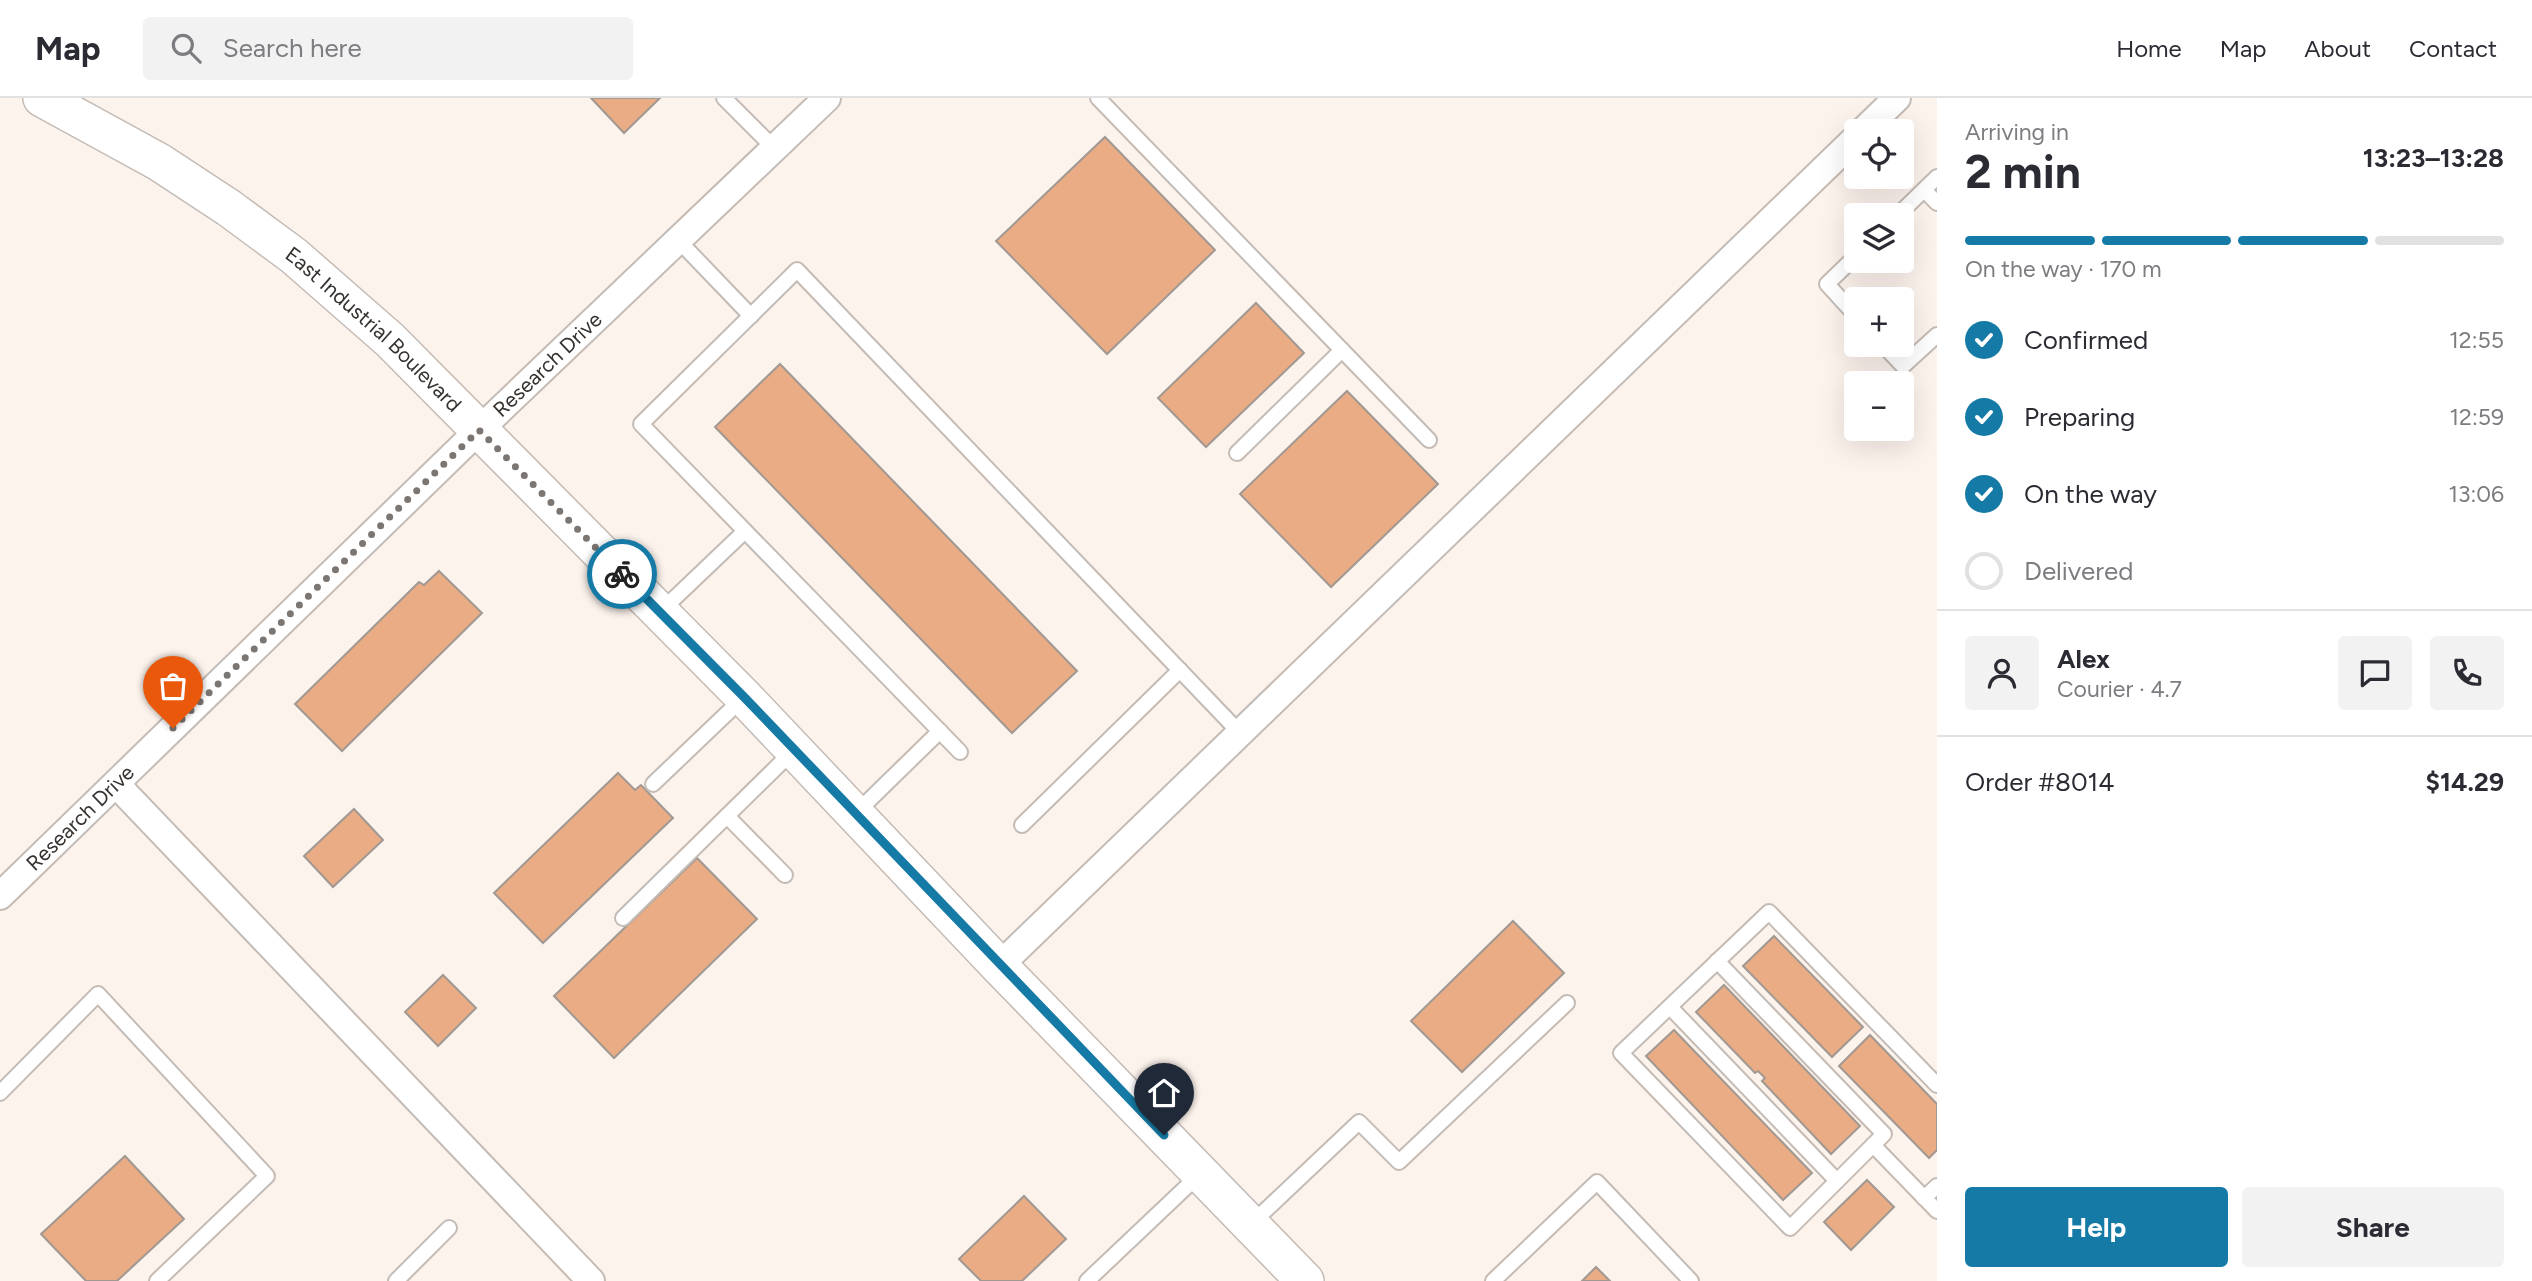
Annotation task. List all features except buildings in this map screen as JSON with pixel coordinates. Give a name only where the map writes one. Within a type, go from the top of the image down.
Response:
[{"type":"street","name":"East Industrial Boulevard","points":[[41,98],[159,162],[229,208],[294,256],[390,340],[744,697],[1300,1279]]},
{"type":"street","name":"Research Drive","points":[[0,896],[479,430],[827,98]]},
{"type":"street","points":[[1875,119],[1897,98]]},
{"type":"street","points":[[999,966],[1844,150]]},
{"type":"street","points":[[116,783],[591,1281]]},
{"type":"lane","points":[[724,98],[775,149]]},
{"type":"lane","points":[[1098,98],[1429,440]]},
{"type":"lane","points":[[1910,203],[1937,177]]},
{"type":"lane","points":[[1924,190],[1937,204]]},
{"type":"lane","points":[[679,241],[751,316]]},
{"type":"lane","points":[[1844,268],[1827,284],[1844,303]]},
{"type":"lane","points":[[960,752],[640,424],[797,270],[1240,733]]},
{"type":"lane","points":[[1914,356],[1937,335]]},
{"type":"lane","points":[[1237,453],[1342,350]]},
{"type":"lane","points":[[1894,357],[1903,366],[1913,357]]},
{"type":"lane","points":[[660,612],[745,531]]},
{"type":"lane","points":[[1023,825],[1180,670]]},
{"type":"lane","points":[[653,783],[744,697]]},
{"type":"lane","points":[[855,814],[940,731]]},
{"type":"lane","points":[[623,918],[793,750]]},
{"type":"lane","points":[[727,816],[785,875]]},
{"type":"lane","points":[[1717,961],[1884,1134],[1790,1228],[1622,1053],[1717,961],[1769,912],[1937,1085]]},
{"type":"lane","points":[[0,1093],[98,995],[267,1176],[157,1281]]},
{"type":"lane","points":[[1250,1225],[1359,1122],[1399,1162],[1567,1003]]},
{"type":"lane","points":[[1670,1007],[1838,1181]]},
{"type":"lane","points":[[1873,1145],[1937,1211]]},
{"type":"lane","points":[[1087,1281],[1200,1173]]},
{"type":"lane","points":[[1493,1281],[1597,1182],[1691,1281]]},
{"type":"lane","points":[[1924,1198],[1937,1186]]},
{"type":"lane","points":[[396,1281],[449,1228]]},
{"type":"way so far","points":[[173,728],[479,430],[622,574]]},
{"type":"route","points":[[622,574],[744,697],[999,966],[1164,1135]]}]
